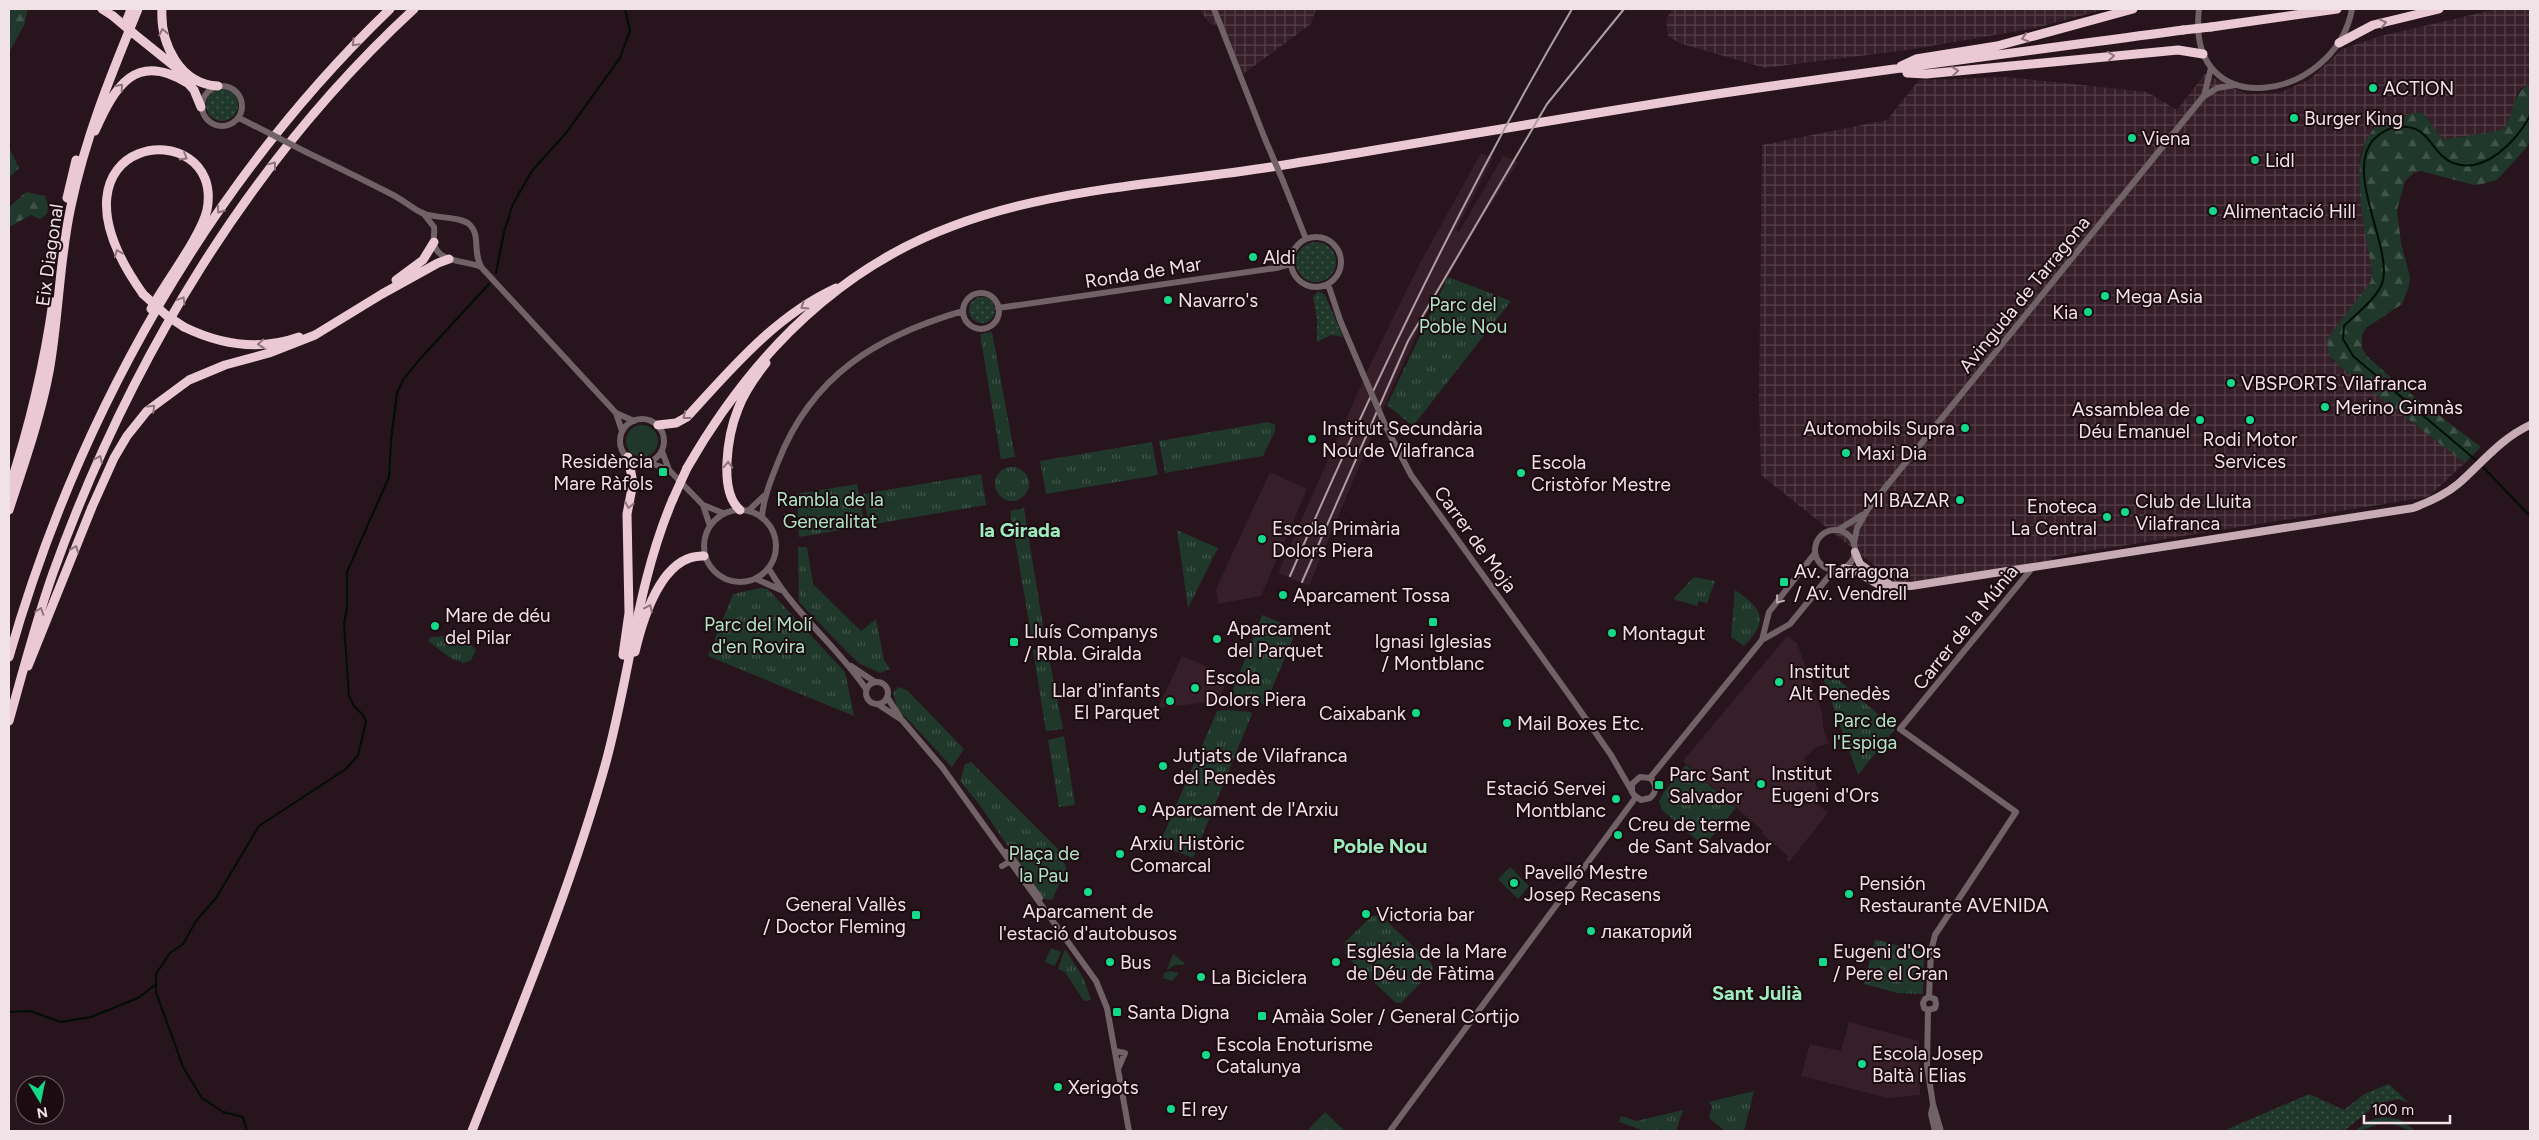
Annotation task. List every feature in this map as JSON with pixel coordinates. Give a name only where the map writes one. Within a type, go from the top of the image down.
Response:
[{"type":"highway","points":[[102,9],[190,81]]},
{"type":"highway","points":[[106,9],[112,16]]},
{"type":"highway","name":"Eix Diagonal","points":[[9,489],[26,435],[41,373],[71,179],[91,114],[131,9]]},
{"type":"highway","name":"Eix Diagonal","points":[[9,510],[40,415],[49,372],[68,224],[82,161],[99,103],[138,9]]},
{"type":"highway","points":[[162,9],[162,29],[166,44],[190,81],[201,107]]},
{"type":"highway","points":[[9,657],[47,542],[93,434],[146,329],[200,240],[236,187],[314,88],[390,9]]},
{"type":"highway","points":[[9,721],[43,602],[84,492],[121,412],[177,309],[248,198],[302,128],[364,57],[414,9]]},
{"type":"highway","points":[[1889,72],[1916,59],[1997,46],[2097,17],[2133,9]]},
{"type":"highway","points":[[472,1131],[580,849],[606,759],[647,571],[673,499],[687,468],[714,423],[753,370],[794,327],[847,283],[891,254],[993,212],[1064,194],[1249,171],[1717,94],[1889,72],[2337,9]]},
{"type":"highway","points":[[2339,43],[2374,25],[2439,9]]},
{"type":"highway","points":[[1889,72],[1926,74],[2178,50],[2203,54]]},
{"type":"highway","points":[[82,161],[108,103],[121,84],[130,77],[144,71],[158,70],[190,81],[218,86]]},
{"type":"highway","points":[[93,434],[107,394],[125,357],[158,296],[200,227],[206,211],[208,195],[206,184],[197,168],[184,156],[168,150],[150,149],[129,157],[116,170],[108,188],[107,210],[112,235],[127,270],[144,294],[166,315],[184,327],[206,336],[239,344],[261,344],[291,340],[317,330],[412,270],[427,256],[434,237]]},
{"type":"highway","points":[[22,674],[32,659],[92,506],[114,458],[127,436],[148,411],[189,380],[225,365],[294,345],[323,331],[382,294],[438,263],[453,259]]},
{"type":"highway","points":[[658,425],[676,423],[687,417],[755,344],[797,310],[821,295],[847,283]]},
{"type":"highway","points":[[744,510],[731,500],[728,486],[729,450],[738,410],[756,376],[782,343],[832,300],[847,283]]},
{"type":"highway","points":[[622,690],[621,674],[629,613],[627,514],[633,483],[628,457]]},
{"type":"highway","points":[[619,704],[625,690],[642,621],[667,575],[689,557],[704,556]]},
{"type":"main road","points":[[1844,568],[1854,570],[1872,583],[1896,587],[2033,568],[2413,508],[2447,492],[2507,438],[2530,425]]},
{"type":"main road","points":[[1854,548],[1858,561],[1864,567],[1880,580],[1896,587]]},
{"type":"street","points":[[1214,9],[1306,239]]},
{"type":"street","points":[[2199,9],[2198,26],[2203,54],[2211,68],[2235,85],[2261,88],[2288,84],[2317,67],[2339,43],[2350,20],[2352,9]]},
{"type":"street","name":"Avinguda de Tarragona","points":[[2203,97],[2211,68]]},
{"type":"street","name":"Avinguda de Tarragona","points":[[1838,530],[1857,520],[1868,509],[2203,97],[2217,88],[2235,85]]},
{"type":"street","points":[[218,86],[230,87],[242,98],[242,110],[238,118],[228,126],[217,126],[207,120],[201,107],[208,90],[218,86]]},
{"type":"street","points":[[238,118],[401,199],[422,212],[449,219],[459,219],[468,223],[476,235],[477,259],[482,268],[616,413],[634,421]]},
{"type":"street","points":[[422,212],[432,224],[438,252],[482,268]]},
{"type":"street","points":[[434,237],[449,219]]},
{"type":"street","points":[[1322,238],[1336,247],[1340,255],[1339,272],[1328,284],[1316,287],[1302,283],[1292,271],[1291,264],[1294,249],[1306,239],[1322,238]]},
{"type":"street","points":[[453,259],[470,254],[475,245]]},
{"type":"street","name":"Ronda de Mar","points":[[998,308],[1276,268],[1291,264]]},
{"type":"street","name":"Carrer de Moja","points":[[1328,284],[1340,320],[1386,427],[1411,475],[1572,699],[1634,795]]},
{"type":"street","points":[[977,293],[988,294],[996,302],[998,308],[996,321],[984,328],[970,325],[963,311],[967,299],[977,293]]},
{"type":"street","points":[[762,516],[764,496],[791,430],[806,409],[833,379],[880,343],[913,327],[963,311]]},
{"type":"street","points":[[616,413],[622,432],[620,442],[628,457],[638,462],[648,462],[669,470]]},
{"type":"street","points":[[622,432],[634,421],[646,419],[658,425],[664,438],[662,451],[669,470],[703,505],[723,513],[744,510],[762,516],[774,534],[776,548],[769,569],[756,579],[745,582],[725,580],[712,570],[704,556],[703,543],[710,526],[723,513]]},
{"type":"street","points":[[648,462],[662,451]]},
{"type":"street","points":[[744,510],[764,496]]},
{"type":"street","points":[[703,505],[710,526]]},
{"type":"street","name":"Avinguda de Tarragona","points":[[1854,548],[1857,528],[1868,509]]},
{"type":"street","points":[[1838,530],[1848,534],[1854,548],[1853,558],[1844,568],[1834,570],[1821,565],[1815,553],[1815,547],[1820,536],[1828,531],[1838,530]]},
{"type":"street","points":[[1762,640],[1769,620],[1769,612],[1815,553]]},
{"type":"street","name":"Carrer de la Múnia","points":[[1933,1104],[1927,1066],[1928,1010],[1935,1008],[1936,1004],[1935,999],[1929,997],[1931,951],[1936,935],[2016,812],[1900,730],[2033,568]]},
{"type":"street","points":[[769,569],[781,590],[850,665],[866,689],[867,699],[872,704],[879,704],[902,720]]},
{"type":"street","points":[[1650,778],[1762,640],[1793,621],[1834,570]]},
{"type":"street","points":[[756,579],[781,590]]},
{"type":"street","points":[[1769,620],[1781,628]]},
{"type":"street","points":[[850,665],[875,682],[881,682],[886,687],[887,697],[902,720],[942,767],[1096,981],[1105,1001],[1129,1131]]},
{"type":"street","points":[[866,689],[875,682]]},
{"type":"street","points":[[879,704],[887,697]]},
{"type":"street","name":"Carrer de Moja","points":[[1618,768],[1637,778]]},
{"type":"street","points":[[1390,1131],[1634,795],[1632,784],[1637,778],[1643,776],[1650,778],[1655,784],[1653,796],[1647,800],[1634,795]]},
{"type":"street","points":[[1005,852],[1010,855],[1042,905]]},
{"type":"street","points":[[1002,866],[1009,862]]},
{"type":"street","points":[[1115,1052],[1125,1053],[1118,1072]]},
{"type":"street","points":[[1933,1104],[1931,1114],[1935,1131]]},
{"type":"street","points":[[1933,1104],[1941,1131]]},
{"type":"shaded area","points":[[1199,9],[1316,9],[1311,24],[1243,74],[1221,25],[1210,24]]},
{"type":"shaded area","points":[[1672,9],[2106,9],[2035,28],[1907,50],[1765,68],[1679,43],[1668,36],[1666,20]]},
{"type":"shaded area","points":[[2497,9],[2530,9],[2530,83],[2520,89],[2516,96],[2511,119],[2503,130],[2443,140],[2422,112],[2384,121],[2363,146],[2360,156],[2372,271],[2371,281],[2331,359],[2465,463],[2428,497],[2052,557],[2052,562],[1900,586],[1761,475],[1759,398],[1762,145],[1887,120],[1919,80],[2007,77],[2147,92],[2177,110],[2205,74],[2246,94],[2279,93],[2310,79],[2342,49],[2381,36]]},
{"type":"shaded area","points":[[1481,153],[1493,158],[1456,230],[1459,232],[1503,156],[1518,162],[1484,215],[1427,313],[1390,393],[1309,586],[1278,573],[1369,367],[1420,263]]},
{"type":"shaded area","name":"Escola Primària Dolors Piera","points":[[1270,472],[1307,489],[1261,596],[1218,604],[1216,589]]},
{"type":"shaded area","points":[[1787,636],[1797,643],[1822,712],[1824,732],[1829,743],[1817,747],[1804,758],[1821,795],[1815,802],[1828,813],[1789,862],[1786,859],[1788,856],[1761,833],[1763,831],[1683,761]]},
{"type":"shaded area","name":"Escola Dolors Piera","points":[[1182,656],[1229,676],[1218,701],[1158,708]]},
{"type":"shaded area","name":"Escola Josep Baltà i Elias","points":[[1849,1022],[1919,1041],[1920,1095],[1888,1098],[1801,1076],[1810,1044],[1841,1051]]},
{"type":"green space","points":[[9,9],[28,9],[24,25],[9,53]]},
{"type":"green space","points":[[2530,83],[2530,141],[2497,180],[2478,185],[2421,171],[2414,173],[2405,181],[2397,210],[2401,243],[2410,277],[2409,286],[2402,304],[2366,328],[2362,335],[2362,348],[2367,356],[2399,385],[2481,447],[2465,463],[2338,365],[2328,354],[2327,339],[2371,281],[2372,271],[2362,212],[2360,168],[2363,149],[2371,132],[2388,119],[2422,112],[2443,140],[2502,130],[2507,124],[2519,93]]},
{"type":"green space","points":[[222,89],[233,94],[238,105],[233,116],[222,121],[211,116],[206,105],[211,94]]},
{"type":"green space","points":[[9,147],[19,168],[9,178]]},
{"type":"green space","points":[[26,192],[45,196],[48,205],[47,214],[40,219],[31,215],[9,227],[9,207]]},
{"type":"green space","points":[[1320,242],[1327,245],[1333,251],[1336,262],[1335,270],[1327,279],[1320,282],[1312,282],[1305,279],[1297,270],[1296,258],[1299,251],[1308,243]]},
{"type":"green space","name":"Parc del Poble Nou","points":[[1448,277],[1511,301],[1413,426],[1387,405]]},
{"type":"green space","points":[[1318,291],[1325,295],[1343,337],[1331,335],[1317,342],[1317,320],[1313,297]]},
{"type":"green space","points":[[982,297],[991,301],[995,310],[991,319],[982,323],[973,319],[969,310],[973,301]]},
{"type":"green space","points":[[992,332],[1015,457],[1001,459],[980,334]]},
{"type":"green space","points":[[1268,422],[1275,425],[1275,431],[1263,456],[1165,473],[1159,441]]},
{"type":"green space","points":[[642,425],[648,426],[653,430],[657,435],[657,447],[653,452],[648,456],[642,457],[636,456],[631,452],[627,447],[626,441],[627,435],[631,430],[636,426]]},
{"type":"green space","points":[[1152,442],[1158,475],[1046,494],[1040,461]]},
{"type":"green space","points":[[1012,467],[1019,468],[1024,472],[1028,477],[1028,491],[1024,496],[1019,500],[1012,501],[1005,500],[1000,496],[996,491],[995,484],[996,477],[1000,472],[1005,468]]},
{"type":"green space","name":"Rambla de la Generalitat","points":[[981,474],[986,505],[869,525],[863,494]]},
{"type":"green space","name":"Rambla de la Generalitat","points":[[857,484],[865,526],[799,537],[797,494]]},
{"type":"green space","points":[[1024,508],[1045,638],[1032,640],[1010,511]]},
{"type":"green space","points":[[1177,530],[1218,548],[1188,608]]},
{"type":"green space","points":[[798,547],[807,547],[813,584],[861,631],[876,619],[884,660],[890,669],[880,673],[860,664],[799,602]]},
{"type":"green space","points":[[1694,577],[1715,581],[1707,603],[1699,601],[1697,606],[1673,599]]},
{"type":"green space","name":"Parc del Molí d'en Rovira","points":[[761,588],[768,589],[845,672],[854,716],[708,656],[733,594]]},
{"type":"green space","points":[[1735,590],[1757,609],[1759,615],[1760,622],[1757,629],[1744,646],[1731,637]]},
{"type":"green space","points":[[1262,615],[1297,629],[1265,705],[1251,698],[1229,700]]},
{"type":"green space","points":[[455,629],[476,650],[471,660],[464,663],[452,659],[428,641],[431,637],[448,636]]},
{"type":"green space","points":[[1047,648],[1063,729],[1046,731],[1033,650]]},
{"type":"green space","name":"Parc de l'Espiga","points":[[1832,674],[1895,729],[1858,775],[1823,678]]},
{"type":"green space","points":[[898,687],[907,690],[964,749],[952,767],[897,708],[893,692]]},
{"type":"green space","points":[[1217,711],[1251,712],[1252,714],[1193,858],[1159,845]]},
{"type":"green space","points":[[1064,736],[1075,805],[1059,807],[1048,740]]},
{"type":"green space","name":"Plaça de la Pau","points":[[971,762],[1061,852],[1066,869],[1052,900],[1044,899],[979,804],[960,781],[965,764]]},
{"type":"green space","points":[[1686,765],[1736,808],[1704,846],[1662,810],[1659,801],[1663,793]]},
{"type":"green space","name":"Pavelló Mestre Josep Recasens","points":[[1510,867],[1529,886],[1518,899],[1498,879]]},
{"type":"green space","points":[[1380,915],[1432,964],[1433,970],[1401,1003],[1395,1002],[1345,955],[1345,942],[1372,916]]},
{"type":"green space","points":[[1875,939],[1924,953],[1923,994],[1897,993],[1864,984]]},
{"type":"green space","points":[[1051,948],[1061,952],[1055,966],[1045,962]]},
{"type":"green space","points":[[1065,949],[1084,979],[1091,1000],[1084,1001],[1065,972],[1058,969]]},
{"type":"green space","points":[[1173,954],[1185,963],[1183,965],[1175,965],[1167,970]]},
{"type":"green space","points":[[1169,971],[1179,973],[1172,981],[1163,978],[1164,973]]},
{"type":"green space","points":[[2389,1084],[2409,1103],[2398,1099],[2377,1104],[2344,1131],[2223,1131],[2309,1094],[2344,1110],[2364,1094]]},
{"type":"green space","points":[[1754,1091],[1744,1131],[1725,1131],[1709,1118],[1712,1106],[1709,1102]]},
{"type":"green space","points":[[1683,1110],[1676,1131],[1645,1131],[1619,1122],[1621,1116],[1637,1121]]},
{"type":"green space","points":[[1325,1112],[1328,1115],[1345,1131],[1307,1131]]},
{"type":"green space","points":[[2382,1117],[2399,1119],[2416,1131],[2385,1123],[2355,1131],[2368,1121]]},
{"type":"waterway","points":[[496,273],[504,232],[513,204],[532,171],[566,133],[620,58],[630,31],[625,9]]},
{"type":"waterway","points":[[2478,462],[2353,356],[2343,339],[2344,326],[2372,299],[2383,280],[2384,265],[2381,248],[2366,190],[2364,171],[2366,154],[2373,140],[2382,133],[2396,127],[2410,127],[2424,135],[2445,159],[2453,163],[2465,165],[2477,164],[2488,160],[2508,145],[2517,136],[2530,116]]},
{"type":"waterway","points":[[247,1131],[243,1117],[223,1112],[202,1098],[183,1067],[156,992],[156,974],[170,953],[183,944],[196,921],[216,898],[259,826],[346,769],[358,755],[366,722],[364,716],[354,706],[349,696],[344,624],[347,608],[347,572],[389,477],[391,440],[397,393],[403,380],[489,284]]},
{"type":"waterway","points":[[2482,466],[2530,516]]},
{"type":"waterway","points":[[9,1012],[30,1011],[61,1022],[91,1017],[138,998],[155,985]]},
{"type":"railway","points":[[1290,576],[1354,431],[1422,288],[1495,147],[1572,9]]},
{"type":"railway","points":[[1302,582],[1408,341],[1547,104],[1624,9]]},
{"type":"place","name":"ACTION","points":[[2373,88]]},
{"type":"place","name":"Burger King","points":[[2294,118]]},
{"type":"place","name":"Viena","points":[[2132,138]]},
{"type":"place","name":"Lidl","points":[[2255,160]]},
{"type":"place","name":"Alimentació Hill","points":[[2213,211]]},
{"type":"place","name":"Aldi","points":[[1253,257]]},
{"type":"place","name":"Mega Asia","points":[[2105,296]]},
{"type":"place","name":"Navarro's","points":[[1168,300]]},
{"type":"place","name":"Kia","points":[[2088,312]]},
{"type":"place","name":"VBSPORTS Vilafranca","points":[[2231,383]]},
{"type":"place","name":"Merino Gimnàs","points":[[2325,407]]},
{"type":"place","name":"Assamblea de Déu Emanuel","points":[[2200,420]]},
{"type":"place","name":"Rodi Motor Services","points":[[2250,420]]},
{"type":"place","name":"Automobils Supra","points":[[1965,428]]},
{"type":"place","name":"Institut Secundària Nou de Vilafranca","points":[[1312,439]]},
{"type":"place","name":"Maxi Dia","points":[[1846,453]]},
{"type":"place","name":"Residència Mare Ràfols","points":[[663,472]]},
{"type":"place","name":"Escola Cristòfor Mestre","points":[[1521,473]]},
{"type":"place","name":"MI BAZAR","points":[[1960,500]]},
{"type":"place","name":"Club de Lluita Vilafranca","points":[[2125,512]]},
{"type":"place","name":"Enoteca La Central","points":[[2107,517]]},
{"type":"place","name":"Escola Primària Dolors Piera","points":[[1262,539]]},
{"type":"place","name":"Av. Tarragona / Av. Vendrell","points":[[1784,582]]},
{"type":"place","name":"Aparcament Tossa","points":[[1283,595]]},
{"type":"place","name":"Ignasi Iglesias / Montblanc","points":[[1433,622]]},
{"type":"place","name":"Mare de déu del Pilar","points":[[435,626]]},
{"type":"place","name":"Montagut","points":[[1612,633]]},
{"type":"place","name":"Aparcament del Parquet","points":[[1217,639]]},
{"type":"place","name":"Lluís Companys / Rbla. Giralda","points":[[1014,642]]},
{"type":"place","name":"Institut Alt Penedès","points":[[1779,682]]},
{"type":"place","name":"Escola Dolors Piera","points":[[1195,688]]},
{"type":"place","name":"Llar d'infants El Parquet","points":[[1170,701]]},
{"type":"place","name":"Caixabank","points":[[1416,713]]},
{"type":"place","name":"Mail Boxes Etc.","points":[[1507,723]]},
{"type":"place","name":"Jutjats de Vilafranca del Penedès","points":[[1163,766]]},
{"type":"place","name":"Institut Eugeni d'Ors","points":[[1761,784]]},
{"type":"place","name":"Parc Sant Salvador","points":[[1659,785]]},
{"type":"place","name":"Estació Servei Montblanc","points":[[1616,799]]},
{"type":"place","name":"Aparcament de l'Arxiu","points":[[1142,809]]},
{"type":"place","name":"Creu de terme de Sant Salvador","points":[[1618,835]]},
{"type":"place","name":"Arxiu Històric Comarcal","points":[[1120,854]]},
{"type":"place","name":"Pavelló Mestre Josep Recasens","points":[[1514,883]]},
{"type":"place","name":"Aparcament de l'estació d'autobusos","points":[[1088,892]]},
{"type":"place","name":"Pensión Restaurante AVENIDA","points":[[1849,894]]},
{"type":"place","name":"Victoria bar","points":[[1366,914]]},
{"type":"place","name":"General Vallès / Doctor Fleming","points":[[916,915]]},
{"type":"place","name":"лакаторий","points":[[1591,931]]},
{"type":"place","name":"Bus","points":[[1110,962]]},
{"type":"place","name":"Església de la Mare de Déu de Fàtima","points":[[1336,962]]},
{"type":"place","name":"Eugeni d'Ors / Pere el Gran","points":[[1823,962]]},
{"type":"place","name":"La Biciclera","points":[[1201,977]]},
{"type":"place","name":"Santa Digna","points":[[1117,1012]]},
{"type":"place","name":"Amàia Soler / General Cortijo","points":[[1262,1016]]},
{"type":"place","name":"Escola Enoturisme Catalunya","points":[[1206,1055]]},
{"type":"place","name":"Escola Josep Baltà i Elias","points":[[1862,1064]]},
{"type":"place","name":"Xerigots","points":[[1058,1087]]},
{"type":"place","name":"El rey","points":[[1171,1109]]},
{"type":"district","name":"la Girada","points":[[1020,530]]},
{"type":"district","name":"Poble Nou","points":[[1380,846]]},
{"type":"district","name":"Sant Julià","points":[[1757,993]]}]
